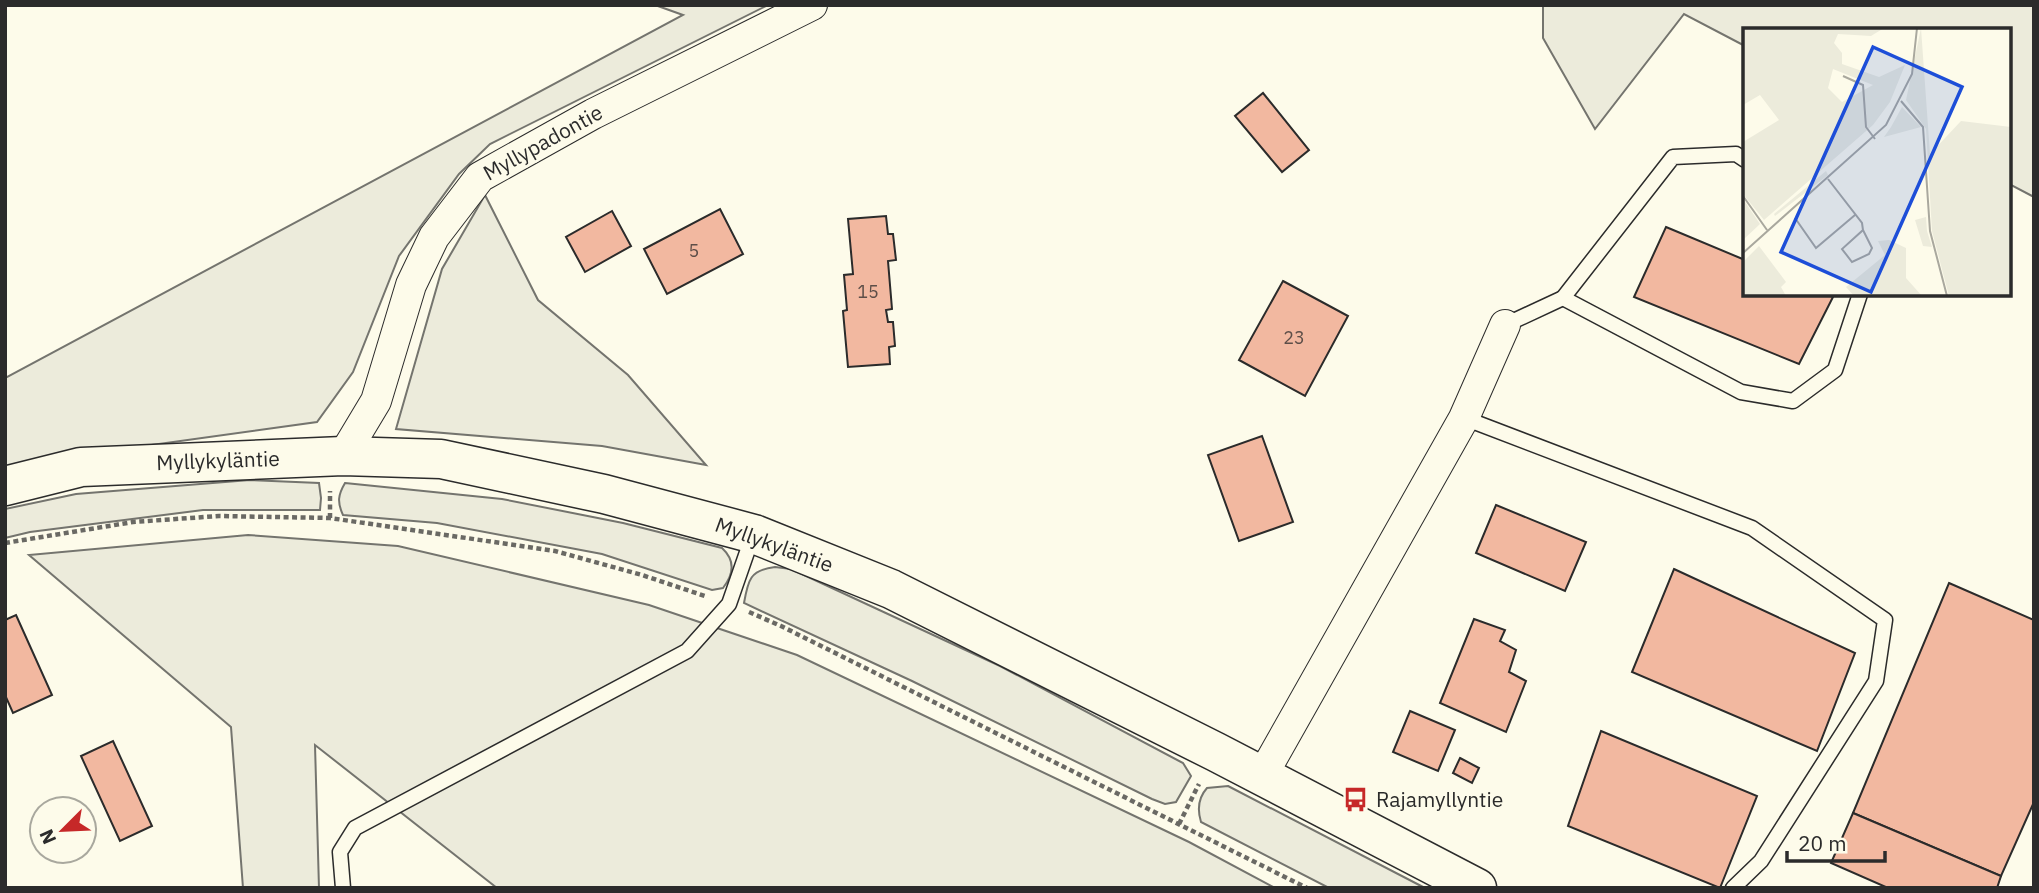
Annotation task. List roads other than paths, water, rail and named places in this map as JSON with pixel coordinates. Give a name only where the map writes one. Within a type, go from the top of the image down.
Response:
[{"type":"main road","name":"Myllykyläntie","points":[[5,486],[81,467],[343,456],[441,459],[604,494],[754,534],[891,589],[1216,752],[1476,888]]},
{"type":"street","name":"Myllypadontie","points":[[343,456],[376,401],[411,285],[434,237],[480,177],[593,114],[812,5]]},
{"type":"street","points":[[1262,776],[1464,418],[1504,326]]},
{"type":"lane","points":[[1504,326],[1563,298],[1673,157],[1736,154],[1743,159]]},
{"type":"lane","points":[[1563,298],[1741,392],[1793,401],[1835,369],[1859,296]]},
{"type":"lane","points":[[1464,418],[1752,528],[1885,620],[1876,681],[1761,861],[1733,888]]},
{"type":"lane","points":[[343,888],[340,852],[355,828],[687,651],[729,604],[754,534]]},
{"type":"place","name":"Rajamyllyntie","points":[[1356,800]]}]
